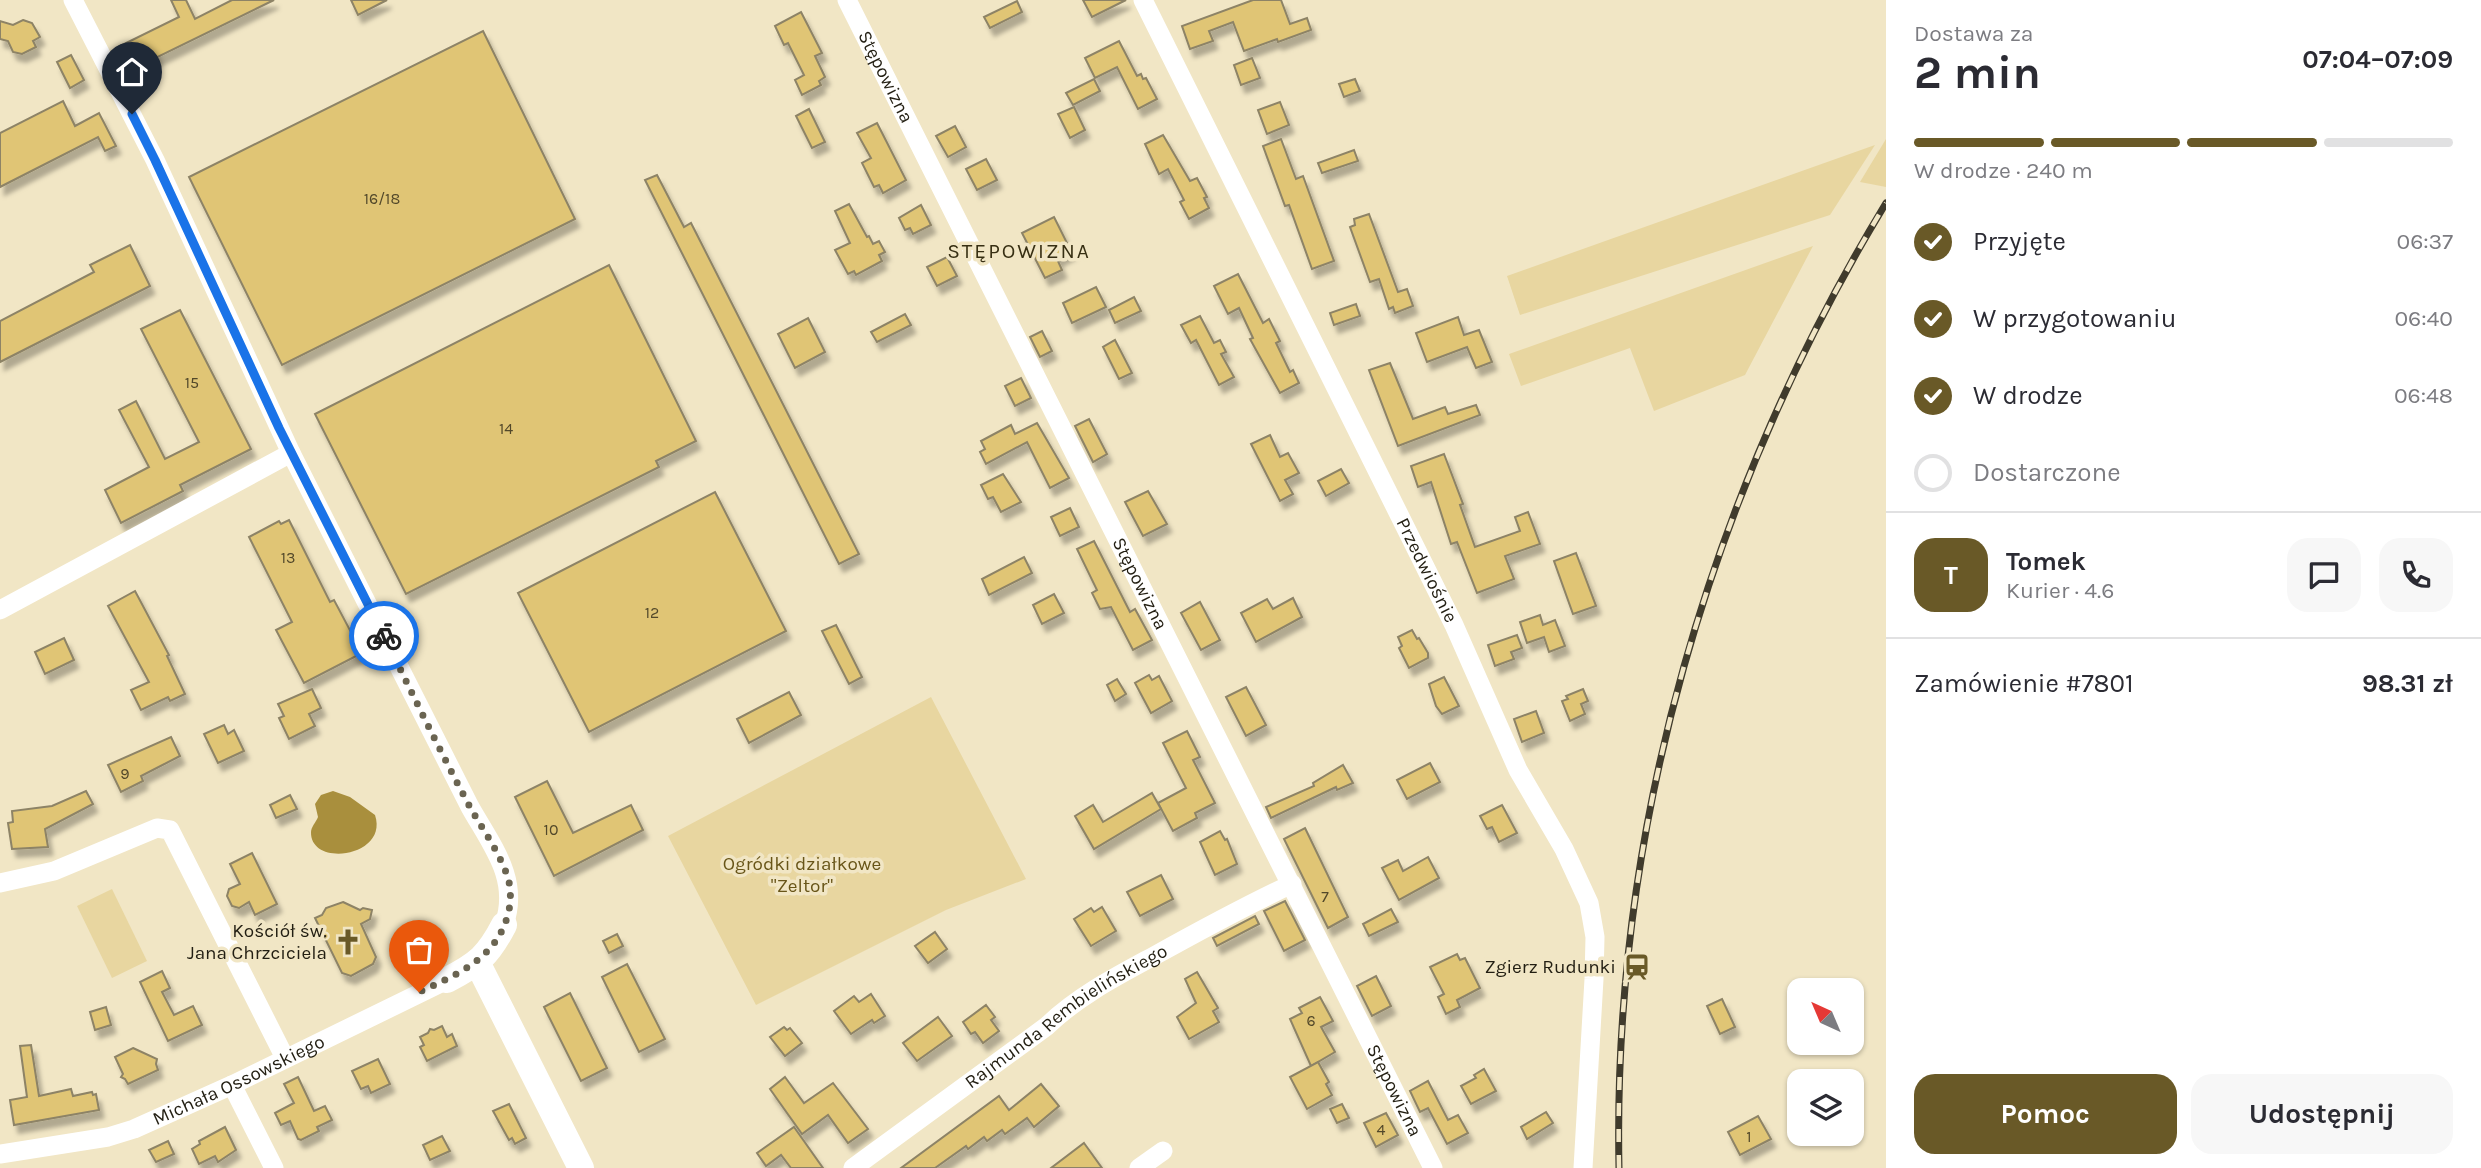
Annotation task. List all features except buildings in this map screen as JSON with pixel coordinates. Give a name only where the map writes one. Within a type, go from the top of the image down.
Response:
[{"type":"street","points":[[73,0],[155,160],[291,453],[508,879],[511,896],[504,925],[494,946],[463,971]]},
{"type":"street","name":"Stępowizna","points":[[847,0],[1433,1168]]},
{"type":"street","name":"Przedwiośnie","points":[[1143,0],[1454,625],[1518,769],[1564,849],[1590,903],[1595,937],[1594,979],[1583,1168]]},
{"type":"street","points":[[0,610],[291,453]]},
{"type":"street","points":[[0,883],[54,871],[156,828],[170,830],[285,1058]]},
{"type":"street","name":"Rajmunda Rembielińskiego","points":[[853,1168],[1047,1026],[1072,1004],[1147,959],[1292,884]]},
{"type":"street","points":[[463,971],[564,1168]]},
{"type":"street","points":[[463,971],[581,1168]]},
{"type":"street","name":"Michała Ossowskiego","points":[[0,1154],[32,1159],[134,1129],[463,971]]},
{"type":"street","points":[[232,1084],[274,1168]]},
{"type":"street","points":[[1139,1168],[1163,1150]]},
{"type":"green space","points":[[1886,139],[1886,187],[1860,182]]},
{"type":"green space","points":[[1875,145],[1830,215],[1520,315],[1507,276]]},
{"type":"green space","points":[[1813,246],[1745,375],[1654,411],[1630,348],[1521,386],[1509,354]]},
{"type":"green space","name":"Ogródki działkowe \"Zeltor\"","points":[[931,697],[1026,879],[946,910],[756,1005],[668,836]]},
{"type":"green space","points":[[112,889],[147,961],[112,978],[77,906]]},
{"type":"shaded area","points":[[333,791],[350,797],[375,815],[376,829],[371,840],[348,853],[335,854],[323,850],[314,843],[311,832],[318,817],[315,804],[321,795]]},
{"type":"railway","points":[[1619,1168],[1621,1041],[1633,915],[1654,790],[1684,667],[1722,546],[1769,428],[1824,314],[1886,203]]},
{"type":"way so far","points":[[384,636],[470,807],[498,856],[508,879],[511,896],[504,925],[494,946],[485,956],[464,971],[419,992]]},
{"type":"place","name":"Kościół św. Jana Chrzciciela","points":[[348,942]]},
{"type":"place","name":"Zgierz Rudunki","points":[[1637,967]]},
{"type":"district","name":"STĘPOWIZNA","points":[[1019,251]]},
{"type":"route","points":[[132,114],[279,428],[384,636]]}]
